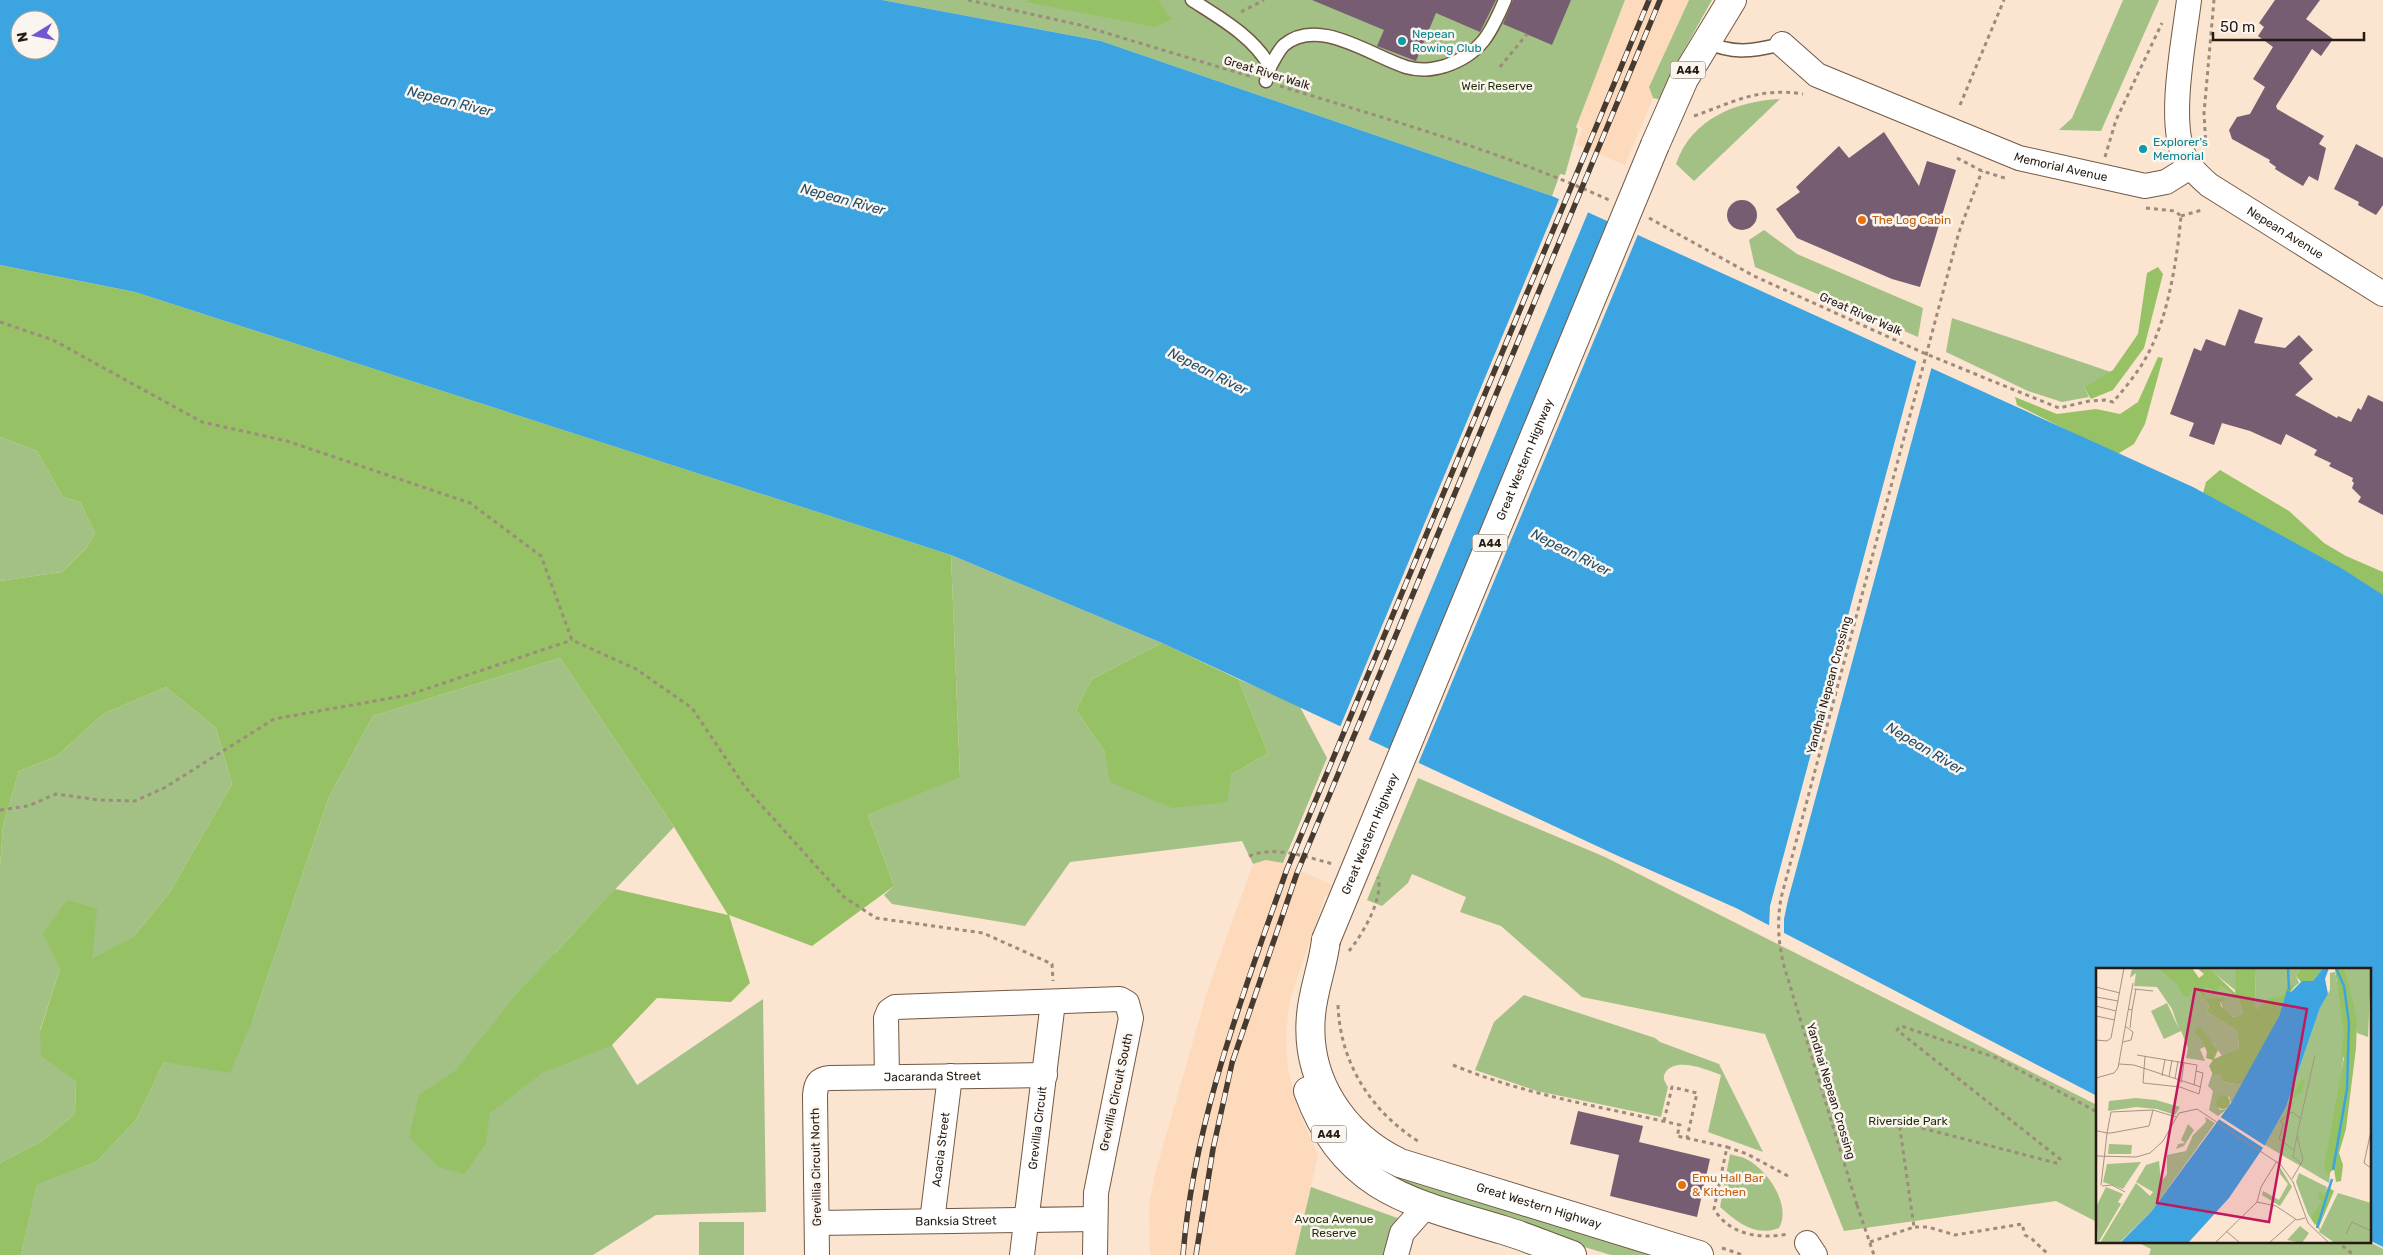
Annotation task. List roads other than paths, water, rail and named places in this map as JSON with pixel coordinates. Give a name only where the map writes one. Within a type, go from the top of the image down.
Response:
[{"type":"highway","name":"A44","points":[[1705,41],[1732,0]]},
{"type":"highway","name":"Great Western Highway","points":[[1705,41],[1684,79],[1655,146],[1326,940],[1310,1017],[1310,1035],[1318,1073],[1333,1105],[1343,1120],[1368,1146],[1400,1163],[1707,1250]]},
{"type":"highway","name":"Great Western Highway","points":[[1326,940],[1314,951],[1300,1003],[1296,1039],[1299,1057],[1313,1106],[1325,1129],[1341,1150],[1372,1182],[1425,1207],[1505,1231],[1572,1255]]},
{"type":"street","points":[[2189,0],[2177,117],[2180,144],[2198,160]]},
{"type":"street","name":"Memorial Avenue","points":[[1782,44],[1817,75],[2019,158],[2145,186],[2166,182],[2198,160]]},
{"type":"street","name":"Nepean Avenue","points":[[2198,160],[2209,185],[2383,294]]},
{"type":"street","name":"Grevillia Circuit South","points":[[1053,1002],[1120,999],[1127,1003],[1130,1009],[1131,1018],[1102,1159],[1094,1219],[1095,1255]]},
{"type":"street","points":[[887,1077],[886,1018],[889,1010],[895,1007],[1053,1002]]},
{"type":"street","name":"Grevillia Circuit","points":[[1022,1255],[1053,1002]]},
{"type":"street","name":"Jacaranda Street","points":[[820,1080],[830,1078],[1045,1075]]},
{"type":"street","name":"Acacia Street","points":[[932,1221],[950,1076]]},
{"type":"street","name":"Grevillia Circuit North","points":[[817,1255],[815,1095],[816,1085],[820,1080]]},
{"type":"street","points":[[1396,1255],[1402,1233],[1425,1207]]},
{"type":"street","name":"Banksia Street","points":[[816,1223],[1094,1219]]},
{"type":"lane","points":[[1192,0],[1254,45],[1270,68]]},
{"type":"lane","points":[[1266,82],[1270,68],[1283,46],[1298,36],[1318,33],[1334,37],[1406,67],[1417,70],[1441,67],[1466,57],[1478,48],[1493,28],[1505,0]]},
{"type":"lane","points":[[1705,41],[1728,51],[1755,51],[1782,44]]},
{"type":"water","name":"Nepean River","points":[[0,0],[882,0],[1101,41],[1552,196],[2193,487],[2341,568],[2383,595],[2383,1247],[2370,1240],[2370,968],[2096,968],[2096,1095],[1736,908],[1616,855],[1162,643],[951,555],[135,292],[0,265]]},
{"type":"railway","points":[[1183,1255],[1189,1205],[1209,1107],[1238,1011],[1287,869],[1649,0]]},
{"type":"railway","points":[[1196,1255],[1213,1149],[1232,1063],[1297,873],[1660,0]]},
{"type":"place","name":"Nepean Rowing Club","points":[[1402,41]]},
{"type":"place","name":"Explorer's Memorial","points":[[2143,149]]},
{"type":"place","name":"The Log Cabin","points":[[1862,220]]},
{"type":"place","name":"Emu Hall Bar & Kitchen","points":[[1682,1185]]},
{"type":"park label","name":"Weir Reserve","points":[[1497,86]]},
{"type":"park label","name":"Riverside Park","points":[[1908,1121]]},
{"type":"park label","name":"Avoca Avenue Reserve","points":[[1334,1226]]}]
